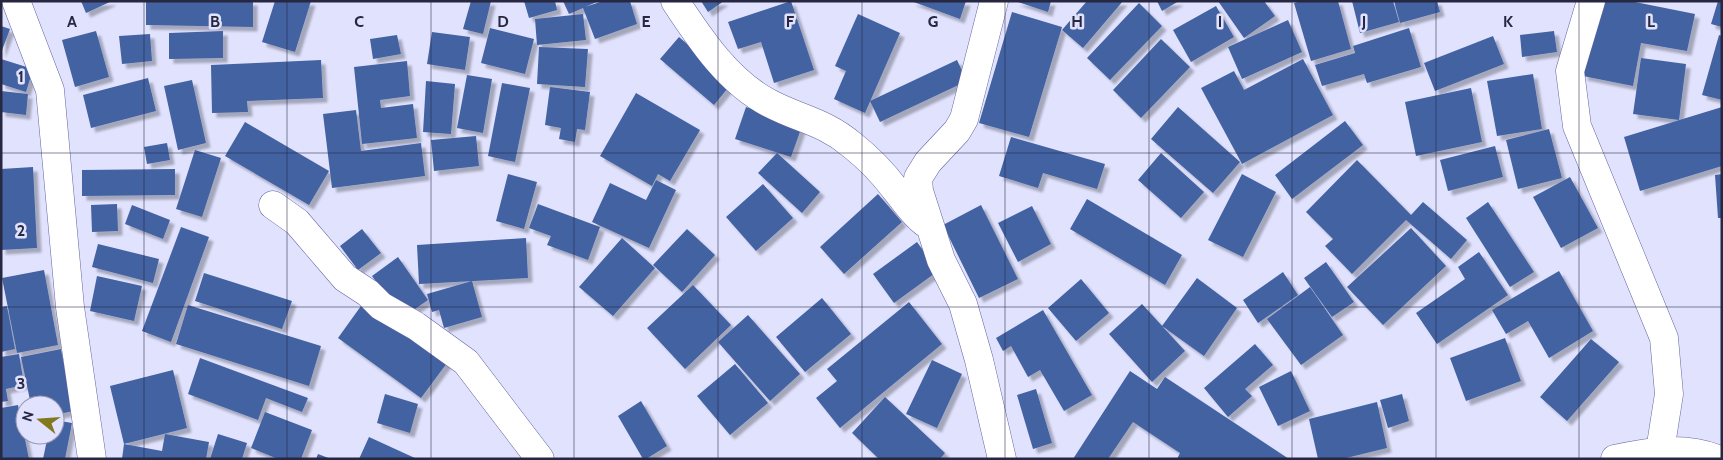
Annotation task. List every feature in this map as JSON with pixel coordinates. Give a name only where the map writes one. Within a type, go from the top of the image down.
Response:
[{"type":"street","points":[[16,1],[50,90],[70,307],[92,459]]},
{"type":"street","points":[[675,1],[702,42],[751,93],[773,105],[828,127],[847,141],[895,188],[911,212],[929,226]]},
{"type":"street","points":[[994,1],[964,119],[957,131],[928,162],[918,178],[918,191],[941,260],[963,304],[979,360],[1002,459]]},
{"type":"street","points":[[1591,1],[1570,70],[1577,126],[1664,338],[1669,394],[1660,451]]},
{"type":"street","points":[[273,205],[297,222],[345,278],[368,293],[381,306],[416,326],[466,362],[540,459]]},
{"type":"street","points":[[1615,459],[1660,451],[1683,450],[1718,459]]},
{"type":"building","points":[[81,1],[112,1],[86,13]]},
{"type":"building","points":[[146,1],[253,1],[253,27],[146,25]]},
{"type":"building","points":[[275,1],[311,1],[295,52],[262,42]]},
{"type":"building","points":[[471,1],[491,1],[483,34],[463,29]]},
{"type":"building","points":[[524,1],[555,1],[557,10],[529,18]]},
{"type":"building","points":[[563,1],[599,1],[585,7],[603,1],[630,1],[637,24],[595,39],[583,8],[569,14]]},
{"type":"building","points":[[701,1],[724,1],[708,12]]},
{"type":"building","points":[[791,1],[814,70],[774,83],[761,42],[738,49],[728,22]]},
{"type":"building","points":[[911,1],[966,1],[960,19]]},
{"type":"building","points":[[1015,1],[1051,1],[1048,12]]},
{"type":"building","points":[[1087,1],[1123,1],[1083,48],[1062,30]]},
{"type":"building","points":[[1157,1],[1179,1],[1162,11]]},
{"type":"building","points":[[1218,1],[1264,1],[1275,16],[1244,38]]},
{"type":"building","points":[[1301,1],[1338,1],[1351,49],[1311,61],[1294,3]]},
{"type":"building","points":[[1352,1],[1393,1],[1399,22],[1360,33]]},
{"type":"building","points":[[1394,1],[1437,1],[1440,12],[1400,23]]},
{"type":"building","points":[[1597,1],[1630,1],[1695,14],[1687,51],[1641,43],[1633,86],[1583,76]]},
{"type":"building","points":[[1718,1],[1722,1],[1722,27],[1711,24]]},
{"type":"building","points":[[1139,3],[1162,26],[1110,80],[1087,58]]},
{"type":"building","points":[[1216,6],[1234,37],[1191,62],[1173,30]]},
{"type":"building","points":[[1012,12],[1062,27],[1029,137],[979,123]]},
{"type":"building","points":[[583,14],[586,40],[537,45],[535,19]]},
{"type":"building","points":[[858,14],[900,33],[865,113],[834,99],[846,71],[835,66]]},
{"type":"building","points":[[1288,20],[1302,52],[1242,79],[1228,47]]},
{"type":"building","points":[[1,26],[10,29],[1,53]]},
{"type":"building","points":[[490,28],[534,39],[525,74],[481,63]]},
{"type":"building","points":[[1409,28],[1421,67],[1367,83],[1364,74],[1322,86],[1315,65],[1355,53],[1353,46]]},
{"type":"building","points":[[96,31],[109,77],[75,87],[62,40]]},
{"type":"building","points":[[223,31],[223,58],[169,59],[169,33]]},
{"type":"building","points":[[1554,31],[1557,52],[1522,57],[1520,35]]},
{"type":"building","points":[[432,32],[470,37],[465,70],[427,64]]},
{"type":"building","points":[[150,34],[152,61],[122,64],[119,36]]},
{"type":"building","points":[[397,35],[401,54],[373,59],[370,39]]},
{"type":"building","points":[[1719,35],[1722,36],[1722,100],[1702,95]]},
{"type":"building","points":[[1493,36],[1504,64],[1435,91],[1424,63]]},
{"type":"building","points":[[679,37],[732,83],[714,105],[660,59]]},
{"type":"building","points":[[1161,39],[1190,67],[1141,118],[1113,90]]},
{"type":"building","points":[[539,47],[588,49],[585,87],[537,84]]},
{"type":"building","points":[[1641,58],[1686,64],[1679,120],[1633,114]]},
{"type":"building","points":[[1,59],[33,69],[26,92],[1,84]]},
{"type":"building","points":[[1303,59],[1333,115],[1242,164],[1201,88],[1234,71],[1244,90]]},
{"type":"building","points":[[321,60],[323,98],[247,101],[248,112],[212,113],[211,65]]},
{"type":"building","points":[[957,60],[967,81],[880,122],[870,101]]},
{"type":"building","points":[[407,61],[410,96],[380,100],[381,108],[413,104],[417,138],[362,144],[354,67]]},
{"type":"building","points":[[1533,74],[1542,129],[1497,136],[1487,81]]},
{"type":"building","points":[[467,75],[492,79],[483,133],[457,128]]},
{"type":"building","points":[[148,78],[156,111],[91,128],[83,95]]},
{"type":"building","points":[[192,80],[206,143],[178,150],[164,86]]},
{"type":"building","points":[[426,81],[455,84],[451,134],[423,132]]},
{"type":"building","points":[[502,83],[530,88],[515,162],[488,156]]},
{"type":"building","points":[[550,87],[590,92],[585,130],[577,129],[575,142],[559,139],[561,128],[545,125]]},
{"type":"building","points":[[1471,88],[1482,142],[1416,156],[1405,102]]},
{"type":"building","points":[[1,91],[28,94],[26,115],[1,112]]},
{"type":"building","points":[[636,93],[700,130],[670,181],[658,174],[652,186],[600,156]]},
{"type":"building","points":[[746,107],[802,126],[791,157],[735,139]]},
{"type":"building","points":[[1178,107],[1240,162],[1213,193],[1151,139]]},
{"type":"building","points":[[1722,107],[1722,166],[1640,191],[1624,137]]},
{"type":"building","points":[[356,110],[361,151],[421,143],[425,176],[332,188],[323,114]]},
{"type":"building","points":[[1345,121],[1363,145],[1292,199],[1275,175]]},
{"type":"building","points":[[245,122],[329,171],[309,205],[225,156]]},
{"type":"building","points":[[1549,129],[1562,178],[1518,189],[1506,140]]},
{"type":"building","points":[[476,136],[479,166],[434,171],[431,140]]},
{"type":"building","points":[[1011,137],[1105,164],[1097,189],[1043,173],[1038,188],[999,176]]},
{"type":"building","points":[[167,143],[170,160],[147,164],[144,147]]},
{"type":"building","points":[[1495,146],[1503,177],[1448,191],[1440,160]]},
{"type":"building","points":[[195,150],[221,158],[202,217],[176,209]]},
{"type":"building","points":[[777,153],[820,192],[802,213],[758,173]]},
{"type":"building","points":[[1161,153],[1204,192],[1181,218],[1138,180]]},
{"type":"building","points":[[1357,160],[1411,215],[1423,202],[1467,240],[1451,259],[1406,220],[1352,274],[1325,246],[1333,239],[1306,212]]},
{"type":"building","points":[[33,167],[37,248],[1,250],[1,169]]},
{"type":"building","points":[[175,169],[175,195],[82,196],[82,170]]},
{"type":"building","points":[[508,174],[537,182],[524,229],[496,221]]},
{"type":"building","points":[[1242,174],[1276,192],[1243,257],[1208,240]]},
{"type":"building","points":[[1722,174],[1722,218],[1718,218],[1715,175]]},
{"type":"building","points":[[1570,177],[1598,228],[1561,248],[1533,197]]},
{"type":"building","points":[[656,180],[676,190],[649,248],[592,222],[610,183],[646,200]]},
{"type":"building","points":[[763,184],[793,218],[756,251],[726,217]]},
{"type":"building","points":[[878,194],[902,222],[844,274],[820,247]]},
{"type":"building","points":[[1087,199],[1182,255],[1165,285],[1070,229]]},
{"type":"building","points":[[1488,202],[1534,272],[1510,287],[1466,218]]},
{"type":"building","points":[[117,204],[118,231],[92,232],[91,205]]},
{"type":"building","points":[[538,204],[600,227],[588,260],[547,245],[551,236],[529,228]]},
{"type":"building","points":[[132,205],[170,220],[163,239],[125,224]]},
{"type":"building","points":[[981,205],[1018,279],[979,298],[943,225]]},
{"type":"building","points":[[1032,206],[1051,244],[1018,262],[998,223]]},
{"type":"building","points":[[181,227],[209,237],[171,342],[142,331]]},
{"type":"building","points":[[1411,228],[1446,266],[1383,325],[1347,287]]},
{"type":"building","points":[[362,229],[381,253],[358,270],[340,246]]},
{"type":"building","points":[[687,229],[715,255],[682,292],[653,265]]},
{"type":"building","points":[[526,238],[528,278],[419,284],[417,245]]},
{"type":"building","points":[[622,238],[655,268],[613,316],[579,287]]},
{"type":"building","points":[[917,242],[938,271],[894,303],[873,274]]},
{"type":"building","points":[[98,244],[159,259],[153,283],[92,267]]},
{"type":"building","points":[[1479,252],[1508,295],[1437,344],[1416,313],[1465,279],[1458,267]]},
{"type":"building","points":[[398,257],[428,300],[402,318],[372,276]]},
{"type":"building","points":[[1326,262],[1354,302],[1332,317],[1304,278]]},
{"type":"building","points":[[44,270],[58,345],[17,353],[2,278]]},
{"type":"building","points":[[1559,271],[1593,331],[1549,358],[1528,321],[1506,334],[1492,310]]},
{"type":"building","points":[[1283,272],[1298,295],[1258,323],[1243,300]]},
{"type":"building","points":[[204,273],[292,301],[282,329],[195,301]]},
{"type":"building","points":[[97,276],[142,286],[134,321],[90,311]]},
{"type":"building","points":[[1197,278],[1237,308],[1204,356],[1162,326]]},
{"type":"building","points":[[1081,279],[1109,313],[1076,341],[1048,308]]},
{"type":"building","points":[[472,281],[482,317],[444,328],[439,310],[432,312],[427,294]]},
{"type":"building","points":[[693,285],[731,325],[685,369],[647,328]]},
{"type":"building","points":[[1310,287],[1343,335],[1301,365],[1267,319]]},
{"type":"building","points":[[822,298],[851,334],[805,372],[776,337]]},
{"type":"building","points":[[366,299],[450,359],[421,398],[338,338]]},
{"type":"building","points":[[909,302],[942,344],[840,428],[816,398],[837,381],[827,369]]},
{"type":"building","points":[[1142,304],[1185,351],[1152,382],[1109,334]]},
{"type":"building","points":[[188,305],[321,346],[309,386],[176,344]]},
{"type":"building","points":[[7,306],[15,349],[1,352],[1,307]]},
{"type":"building","points":[[1043,310],[1092,395],[1064,411],[1040,370],[1028,377],[1011,346],[1003,351],[996,338]]},
{"type":"building","points":[[748,315],[800,374],[770,401],[718,342]]},
{"type":"building","points":[[1505,338],[1521,381],[1466,401],[1450,358]]},
{"type":"building","points":[[1591,339],[1619,362],[1567,421],[1540,397]]},
{"type":"building","points":[[1255,344],[1273,365],[1245,389],[1252,396],[1228,417],[1204,388]]},
{"type":"building","points":[[61,349],[73,411],[65,413],[65,395],[29,395],[21,357]]},
{"type":"building","points":[[19,354],[24,385],[6,389],[8,401],[1,402],[1,357]]},
{"type":"building","points":[[200,358],[308,398],[302,412],[266,398],[258,420],[188,394]]},
{"type":"building","points":[[932,360],[962,374],[937,428],[906,414]]},
{"type":"building","points":[[735,364],[768,403],[730,435],[697,396]]},
{"type":"building","points":[[173,370],[187,428],[124,444],[110,386]]},
{"type":"building","points":[[1130,371],[1157,389],[1165,377],[1289,459],[1177,459],[1180,453],[1133,422],[1108,459],[1073,459]]},
{"type":"building","points":[[1291,371],[1310,411],[1278,426],[1259,387]]},
{"type":"building","points":[[1036,389],[1052,443],[1033,449],[1017,395]]},
{"type":"building","points":[[385,394],[418,404],[410,433],[377,423]]},
{"type":"building","points":[[1402,394],[1409,421],[1388,428],[1380,400]]},
{"type":"building","points":[[885,397],[945,453],[940,459],[879,459],[852,433]]},
{"type":"building","points":[[641,401],[667,446],[646,459],[643,459],[618,416]]},
{"type":"building","points":[[1377,402],[1387,448],[1342,459],[1318,459],[1309,419]]},
{"type":"building","points":[[15,406],[15,445],[26,445],[29,459],[1,459],[1,408]]},
{"type":"building","points":[[265,412],[312,430],[301,459],[278,459],[251,448]]},
{"type":"building","points":[[65,422],[72,423],[65,459],[43,459],[46,445],[65,445]]},
{"type":"building","points":[[165,434],[209,442],[206,459],[122,459],[124,444],[162,451]]},
{"type":"building","points":[[218,434],[247,443],[242,459],[210,459]]},
{"type":"building","points":[[369,437],[417,459],[359,459]]},
{"type":"building","points":[[318,454],[331,459],[316,459]]}]
